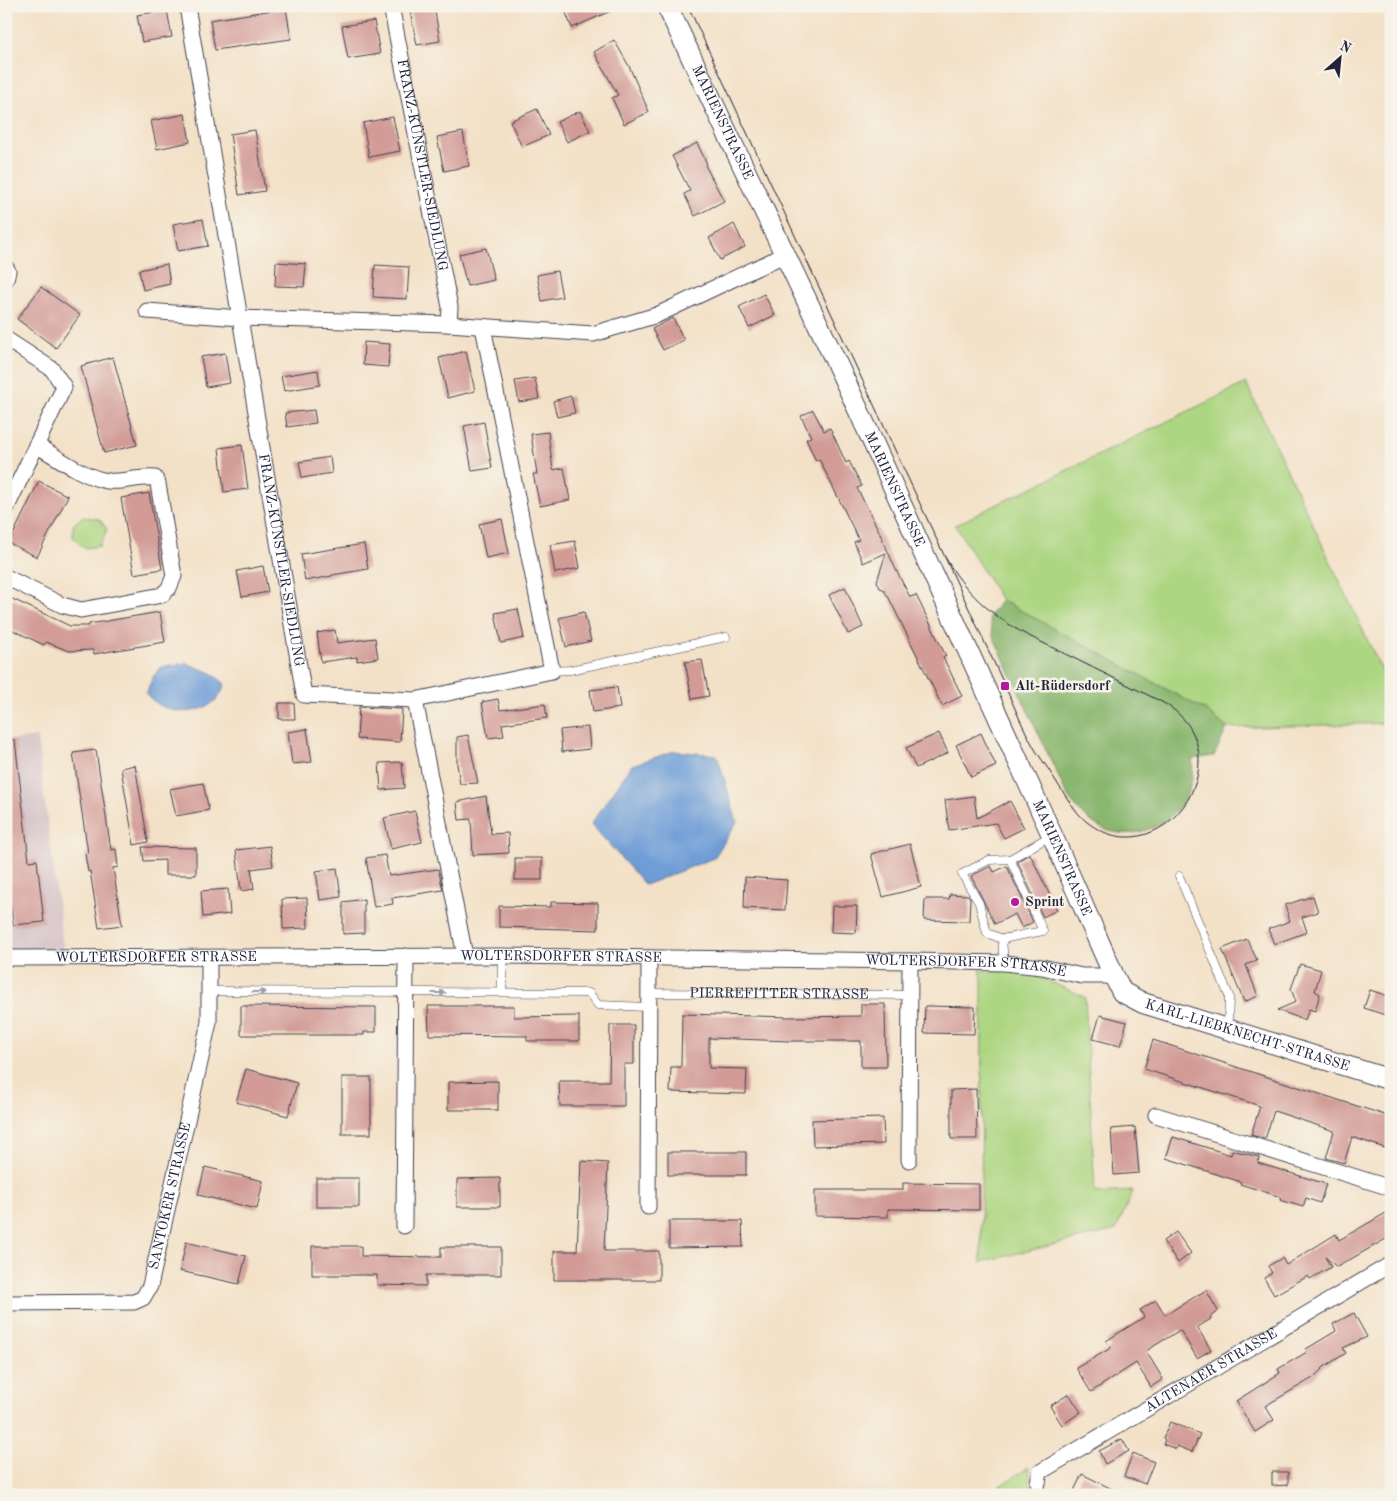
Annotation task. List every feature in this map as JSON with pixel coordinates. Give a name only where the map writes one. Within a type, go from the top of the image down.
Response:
[{"type":"street","name":"FRANZ-KÜNSTLER-SIEDLUNG","points":[[187,6],[304,695],[415,700],[552,671]]},
{"type":"street","name":"FRANZ-KÜNSTLER-SIEDLUNG","points":[[391,6],[450,307],[449,324]]},
{"type":"street","name":"MARIENSTRASSE","points":[[668,6],[786,254],[1052,835],[1114,976]]},
{"type":"street","points":[[147,310],[240,318],[449,324],[593,334],[657,315],[786,254]]},
{"type":"street","points":[[6,268],[8,272],[6,279]]},
{"type":"street","points":[[483,327],[552,671]]},
{"type":"street","points":[[6,339],[52,369],[64,387],[6,509]]},
{"type":"street","points":[[6,577],[62,605],[81,610],[162,594],[169,588],[174,576],[158,484],[155,478],[146,477],[110,482],[94,478],[36,445]]},
{"type":"street","points":[[415,700],[464,956]]},
{"type":"street","points":[[404,1226],[406,956]]},
{"type":"street","name":"WOLTERSDORFER STRASSE","points":[[6,958],[502,956],[910,961],[1004,963],[1042,967],[1082,976],[1114,976]]},
{"type":"street","name":"SANTOKER STRASSE","points":[[6,1303],[134,1302],[142,1298],[150,1286],[209,1022],[209,958]]},
{"type":"street","points":[[648,1207],[649,958]]},
{"type":"street","points":[[909,1160],[910,961]]},
{"type":"street","name":"KARL-LIEBKNECHT-STRASSE","points":[[1114,976],[1122,992],[1143,1002],[1391,1080]]},
{"type":"street","points":[[1156,1116],[1391,1188]]},
{"type":"street","name":"ALTENAER STRASSE","points":[[1038,1482],[1040,1472],[1391,1264]]},
{"type":"lane","points":[[552,671],[570,670],[726,637]]},
{"type":"lane","points":[[1010,859],[1043,931],[1002,939],[987,933],[979,903],[962,874],[989,860],[1010,859],[1052,835]]},
{"type":"lane","points":[[1179,876],[1229,996],[1228,1029]]},
{"type":"lane","points":[[1002,939],[1004,963]]},
{"type":"lane","points":[[210,991],[502,992],[502,956]]},
{"type":"lane","name":"PIERREFITTER STRASSE","points":[[502,992],[589,993],[598,1005],[648,1000],[910,995]]},
{"type":"shaded area","points":[[6,736],[13,740],[37,737],[65,963],[6,963]]},
{"type":"green space","points":[[1246,383],[1391,690],[1391,723],[1227,728],[1205,710],[1001,600],[955,525]]},
{"type":"green space","points":[[82,517],[99,519],[107,529],[100,546],[84,548],[73,537],[73,525]]},
{"type":"green space","points":[[1001,600],[1205,710],[1227,728],[1214,756],[1192,759],[1193,769],[1190,786],[1176,811],[1165,820],[1140,832],[1112,832],[1089,820],[1068,797],[993,636],[989,617]]},
{"type":"green space","points":[[980,970],[1030,973],[1085,997],[1095,1193],[1133,1191],[1116,1230],[981,1262],[982,978]]},
{"type":"green space","points":[[1029,1467],[1031,1487],[1050,1495],[986,1495]]},
{"type":"water","points":[[186,663],[212,673],[225,684],[220,695],[212,704],[201,709],[189,711],[165,708],[154,702],[146,693],[153,677],[161,667]]},
{"type":"water","points":[[674,751],[717,755],[737,822],[714,858],[645,885],[591,824],[632,765]]},
{"type":"building","points":[[409,6],[434,6],[440,41],[417,45]]},
{"type":"building","points":[[563,6],[622,6],[572,28]]},
{"type":"building","points":[[286,8],[291,39],[215,50],[210,20]]},
{"type":"building","points":[[167,10],[172,37],[142,42],[137,15]]},
{"type":"building","points":[[374,21],[380,54],[348,59],[342,26]]},
{"type":"building","points":[[614,40],[629,66],[649,112],[624,124],[612,98],[618,95],[594,52]]},
{"type":"building","points":[[537,109],[549,135],[522,147],[510,121]]},
{"type":"building","points":[[580,111],[590,131],[567,142],[557,122]]},
{"type":"building","points":[[185,114],[190,142],[157,149],[151,121]]},
{"type":"building","points":[[393,117],[400,151],[369,157],[363,123]]},
{"type":"building","points":[[255,130],[265,191],[239,195],[230,134]]},
{"type":"building","points":[[463,132],[469,166],[444,171],[437,137]]},
{"type":"building","points":[[697,143],[707,164],[705,165],[724,201],[695,216],[684,194],[690,191],[672,156]]},
{"type":"building","points":[[203,219],[208,246],[178,251],[173,224]]},
{"type":"building","points":[[734,224],[745,247],[720,260],[709,238]]},
{"type":"building","points":[[486,248],[494,280],[467,286],[459,254]]},
{"type":"building","points":[[276,262],[306,264],[304,287],[275,286]]},
{"type":"building","points":[[167,264],[170,284],[143,290],[139,270]]},
{"type":"building","points":[[375,265],[409,267],[407,299],[373,297]]},
{"type":"building","points":[[557,271],[562,297],[542,301],[537,275]]},
{"type":"building","points":[[41,287],[80,315],[56,348],[17,319]]},
{"type":"building","points":[[764,294],[775,315],[749,328],[739,307]]},
{"type":"building","points":[[673,318],[684,340],[663,350],[652,329]]},
{"type":"building","points":[[364,342],[390,344],[388,367],[363,365]]},
{"type":"building","points":[[466,351],[475,391],[448,398],[439,358]]},
{"type":"building","points":[[225,353],[230,383],[206,387],[201,357]]},
{"type":"building","points":[[113,357],[137,445],[104,453],[81,366]]},
{"type":"building","points":[[318,370],[320,385],[284,391],[281,376]]},
{"type":"building","points":[[535,378],[539,399],[519,402],[515,381]]},
{"type":"building","points":[[571,396],[575,413],[557,417],[553,401]]},
{"type":"building","points":[[314,410],[316,423],[287,427],[285,413]]},
{"type":"building","points":[[813,410],[824,431],[830,428],[846,463],[849,461],[862,486],[857,488],[896,570],[910,597],[916,595],[946,656],[943,657],[962,696],[942,706],[889,598],[883,589],[880,588],[877,581],[886,553],[863,563],[854,542],[859,540],[819,459],[816,461],[806,439],[811,437],[801,416]]},
{"type":"building","points":[[484,422],[492,468],[472,471],[464,426]]},
{"type":"building","points":[[548,432],[553,470],[564,468],[570,500],[540,506],[533,474],[537,474],[531,434]]},
{"type":"building","points":[[242,445],[248,489],[224,492],[219,448]]},
{"type":"building","points":[[330,457],[332,473],[302,478],[299,462]]},
{"type":"building","points":[[39,481],[68,496],[37,557],[9,543]]},
{"type":"building","points":[[149,493],[162,569],[134,574],[121,498]]},
{"type":"building","points":[[502,519],[509,553],[486,558],[479,524]]},
{"type":"building","points":[[575,541],[580,568],[555,573],[550,545]]},
{"type":"building","points":[[364,544],[368,569],[305,581],[301,554]]},
{"type":"building","points":[[263,566],[268,592],[242,597],[237,571]]},
{"type":"building","points":[[845,587],[863,627],[848,634],[829,595]]},
{"type":"building","points":[[6,596],[70,626],[89,626],[89,624],[160,612],[165,642],[94,654],[93,650],[69,651],[46,642],[44,645],[6,627]]},
{"type":"building","points":[[518,609],[524,638],[501,643],[495,613]]},
{"type":"building","points":[[584,612],[591,641],[566,647],[559,618]]},
{"type":"building","points":[[335,630],[337,643],[375,638],[378,658],[357,661],[357,657],[321,662],[317,633]]},
{"type":"building","points":[[702,660],[709,696],[692,699],[685,662]]},
{"type":"building","points":[[617,687],[620,708],[593,712],[590,690]]},
{"type":"building","points":[[498,699],[500,710],[545,704],[547,718],[502,724],[504,736],[488,738],[482,702]]},
{"type":"building","points":[[279,703],[294,703],[295,719],[279,719]]},
{"type":"building","points":[[359,707],[402,709],[400,742],[357,739]]},
{"type":"building","points":[[588,727],[590,749],[562,752],[560,730]]},
{"type":"building","points":[[307,729],[312,762],[292,764],[288,732]]},
{"type":"building","points":[[939,733],[948,753],[916,768],[906,748]]},
{"type":"building","points":[[981,733],[996,766],[971,777],[956,745]]},
{"type":"building","points":[[468,735],[478,783],[460,784],[457,764],[457,737]]},
{"type":"building","points":[[6,740],[15,740],[29,861],[37,860],[44,922],[13,925],[6,870]]},
{"type":"building","points":[[96,750],[111,850],[116,849],[118,867],[113,868],[122,925],[99,928],[90,871],[88,872],[85,854],[88,853],[73,753]]},
{"type":"building","points":[[402,762],[404,788],[381,790],[379,763]]},
{"type":"building","points":[[135,765],[148,842],[134,845],[121,768]]},
{"type":"building","points":[[203,783],[209,810],[176,816],[170,789]]},
{"type":"building","points":[[486,796],[491,834],[508,833],[509,853],[473,855],[471,819],[459,820],[457,802]]},
{"type":"building","points":[[974,796],[977,818],[1010,801],[1024,828],[1004,838],[996,823],[949,830],[945,800]]},
{"type":"building","points":[[415,811],[422,842],[391,849],[384,818]]},
{"type":"building","points":[[910,844],[921,887],[883,897],[871,854]]},
{"type":"building","points":[[270,846],[273,866],[251,869],[254,889],[241,891],[236,850]]},
{"type":"building","points":[[142,847],[196,848],[196,875],[165,875],[165,860],[144,861]]},
{"type":"building","points":[[1030,854],[1057,910],[1043,917],[1017,861]]},
{"type":"building","points":[[385,855],[389,876],[438,869],[443,890],[392,898],[393,904],[374,907],[366,858]]},
{"type":"building","points":[[515,858],[542,858],[542,880],[515,880]]},
{"type":"building","points":[[991,866],[994,872],[1007,866],[1033,922],[1022,928],[1015,914],[995,924],[971,876]]},
{"type":"building","points":[[337,868],[341,897],[320,900],[316,871]]},
{"type":"building","points":[[745,877],[787,880],[785,910],[744,908]]},
{"type":"building","points":[[228,889],[230,914],[203,917],[201,891]]},
{"type":"building","points":[[950,894],[968,895],[970,898],[969,921],[924,920],[925,899],[949,899]]},
{"type":"building","points":[[1313,896],[1318,912],[1302,917],[1307,932],[1274,944],[1268,929],[1290,921],[1285,905]]},
{"type":"building","points":[[307,898],[308,928],[283,929],[282,899]]},
{"type":"building","points":[[364,899],[364,933],[343,934],[343,902]]},
{"type":"building","points":[[551,902],[598,903],[598,930],[499,927],[499,906],[551,907]]},
{"type":"building","points":[[832,906],[857,906],[856,933],[831,932]]},
{"type":"building","points":[[1247,939],[1257,960],[1246,965],[1258,996],[1244,1002],[1222,949]]},
{"type":"building","points":[[1300,964],[1321,970],[1315,991],[1320,994],[1315,1011],[1309,1009],[1305,1020],[1277,1010],[1296,1002],[1291,989]]},
{"type":"building","points":[[1370,990],[1391,997],[1385,1015],[1364,1008]]},
{"type":"building","points":[[861,1004],[885,1004],[886,1067],[861,1067],[861,1041],[709,1038],[709,1068],[747,1069],[746,1094],[670,1092],[671,1067],[681,1067],[682,1014],[790,1017],[861,1016]]},
{"type":"building","points":[[241,1006],[376,1007],[376,1032],[364,1032],[364,1035],[241,1035]]},
{"type":"building","points":[[428,1006],[514,1006],[514,1017],[579,1016],[579,1041],[527,1041],[527,1036],[429,1035]]},
{"type":"building","points":[[925,1006],[975,1007],[974,1034],[924,1033]]},
{"type":"building","points":[[1100,1015],[1127,1022],[1120,1046],[1093,1039]]},
{"type":"building","points":[[610,1025],[634,1025],[634,1064],[624,1064],[624,1106],[560,1106],[559,1081],[609,1081]]},
{"type":"building","points":[[1153,1040],[1391,1117],[1391,1139],[1388,1149],[1352,1137],[1344,1163],[1326,1158],[1334,1131],[1274,1111],[1265,1139],[1251,1135],[1260,1106],[1144,1069]]},
{"type":"building","points":[[246,1069],[297,1083],[288,1116],[236,1102]]},
{"type":"building","points":[[342,1077],[371,1077],[371,1134],[342,1134]]},
{"type":"building","points":[[498,1081],[498,1110],[448,1110],[448,1082]]},
{"type":"building","points":[[976,1089],[977,1139],[951,1139],[951,1090]]},
{"type":"building","points":[[883,1118],[884,1144],[813,1146],[812,1120]]},
{"type":"building","points":[[1135,1127],[1139,1173],[1114,1175],[1111,1129]]},
{"type":"building","points":[[1173,1137],[1231,1155],[1232,1150],[1259,1157],[1258,1163],[1326,1184],[1320,1203],[1306,1198],[1303,1207],[1280,1200],[1281,1197],[1240,1184],[1241,1182],[1166,1158]]},
{"type":"building","points":[[668,1152],[746,1152],[746,1175],[668,1175]]},
{"type":"building","points":[[581,1161],[608,1163],[604,1251],[659,1251],[659,1280],[554,1280],[554,1251],[577,1251]]},
{"type":"building","points":[[205,1167],[263,1181],[257,1209],[198,1195]]},
{"type":"building","points":[[316,1178],[359,1178],[359,1207],[316,1207]]},
{"type":"building","points":[[500,1178],[500,1207],[457,1207],[457,1179]]},
{"type":"building","points":[[903,1183],[979,1184],[979,1210],[888,1209],[888,1217],[815,1216],[815,1190],[903,1190]]},
{"type":"building","points":[[1391,1210],[1391,1236],[1337,1267],[1325,1257],[1331,1267],[1310,1279],[1308,1276],[1274,1295],[1264,1278],[1272,1273],[1268,1266],[1282,1258],[1286,1265],[1336,1234],[1339,1240]]},
{"type":"building","points":[[669,1221],[742,1221],[743,1247],[669,1248]]},
{"type":"building","points":[[1176,1232],[1191,1253],[1178,1263],[1163,1241]]},
{"type":"building","points":[[186,1242],[246,1256],[239,1284],[180,1271]]},
{"type":"building","points":[[312,1246],[361,1246],[361,1256],[441,1257],[441,1247],[501,1247],[501,1275],[426,1275],[426,1286],[377,1285],[377,1275],[312,1275]]},
{"type":"building","points":[[1206,1290],[1218,1311],[1210,1317],[1211,1319],[1197,1327],[1211,1350],[1197,1358],[1180,1330],[1146,1351],[1163,1379],[1151,1387],[1136,1363],[1091,1392],[1076,1368],[1111,1348],[1106,1341],[1144,1317],[1140,1310],[1156,1300],[1165,1315]]},
{"type":"building","points":[[1354,1313],[1367,1337],[1343,1348],[1346,1353],[1324,1367],[1313,1378],[1265,1406],[1274,1420],[1255,1432],[1236,1401],[1280,1373],[1278,1369],[1307,1352],[1306,1349],[1336,1331],[1333,1324]]},
{"type":"building","points":[[1069,1394],[1081,1412],[1062,1425],[1050,1406]]},
{"type":"building","points":[[1170,1422],[1200,1434],[1192,1452],[1177,1446],[1176,1449],[1163,1444],[1165,1440],[1163,1438]]},
{"type":"building","points":[[1122,1439],[1129,1451],[1105,1464],[1099,1451]]},
{"type":"building","points":[[1133,1453],[1154,1462],[1145,1484],[1124,1476]]},
{"type":"building","points":[[1272,1472],[1288,1472],[1288,1485],[1272,1486]]},
{"type":"building","points":[[1082,1474],[1124,1495],[1072,1495]]},
{"type":"tram line","points":[[688,6],[1024,727],[1036,751],[1072,805],[1087,822],[1116,836],[1143,835],[1167,823],[1186,802],[1197,777],[1198,750],[1187,724],[1162,702],[1025,634],[1001,619],[979,601],[961,581],[945,557]]},
{"type":"place","name":"Alt-Rüdersdorf","points":[[1005,686]]},
{"type":"place","name":"Sprint","points":[[1015,902]]}]
